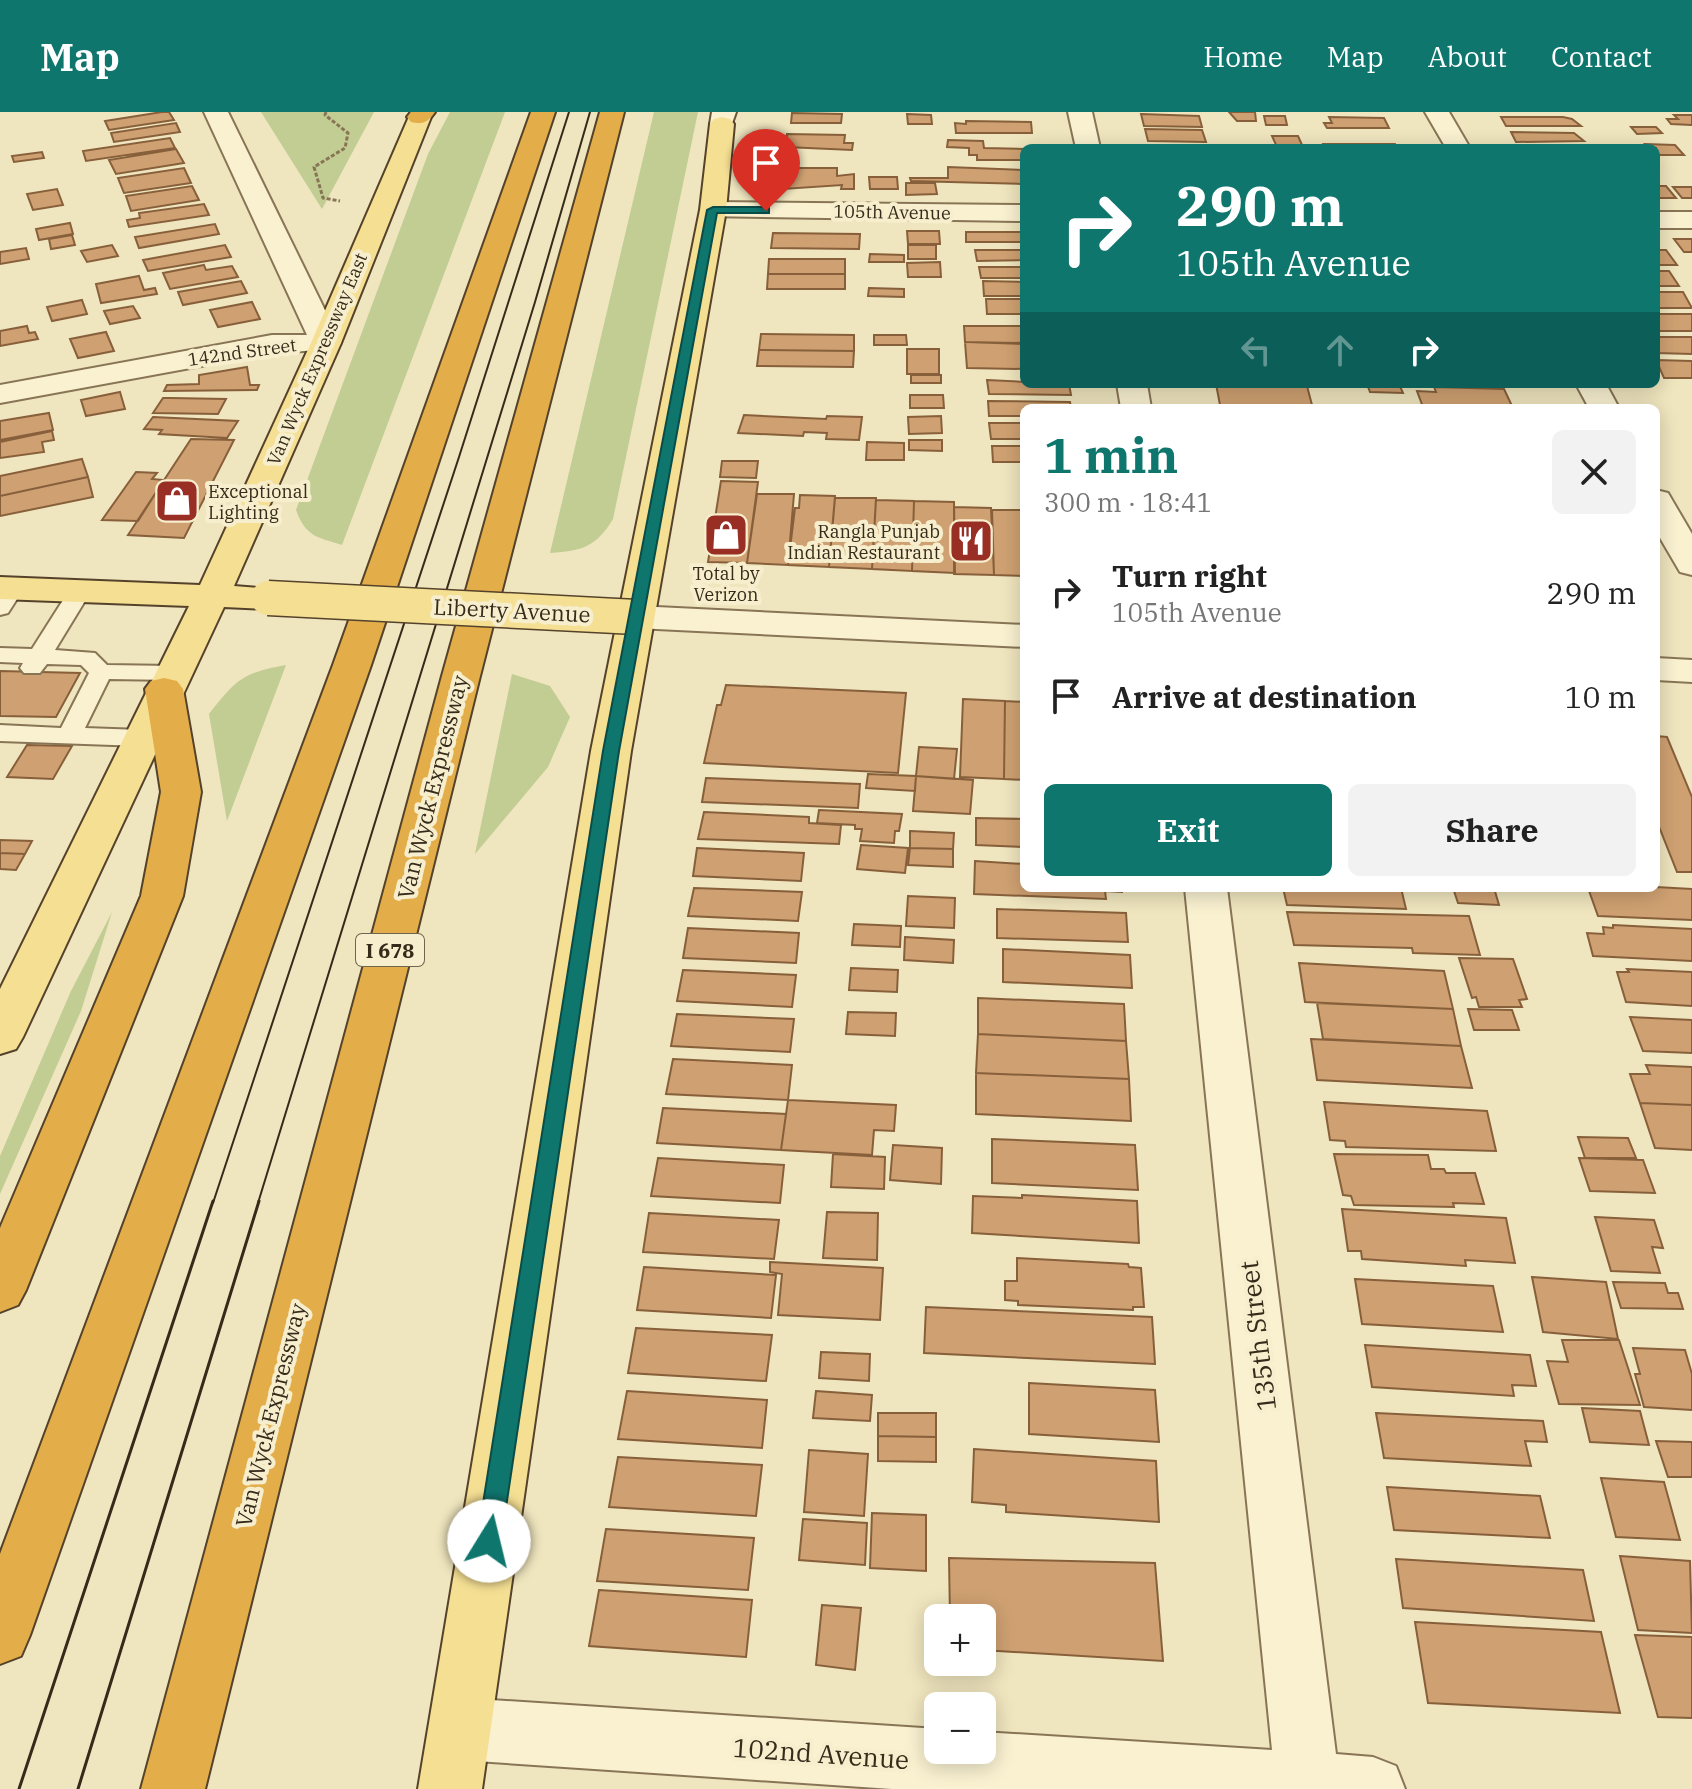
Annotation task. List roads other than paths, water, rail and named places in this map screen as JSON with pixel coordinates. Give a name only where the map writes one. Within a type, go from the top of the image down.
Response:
[{"type":"highway","points":[[0,1635],[352,665],[543,112]]},
{"type":"highway","name":"Van Wyck Expressway","points":[[173,1789],[461,676],[612,112]]},
{"type":"highway","points":[[0,1290],[162,896],[181,792],[168,681]]},
{"type":"main road","name":"Van Wyck Expressway East","points":[[168,681],[214,595],[326,343],[421,114]]},
{"type":"main road","points":[[450,1789],[608,766],[713,210],[723,118]]},
{"type":"main road","name":"Liberty Avenue","points":[[4,595],[80,591],[214,595],[636,617]]},
{"type":"main road","points":[[0,1037],[12,982],[168,681]]},
{"type":"street","name":"142nd Street","points":[[0,394],[272,344],[326,343],[216,112]]},
{"type":"street","points":[[1080,112],[1087,144]]},
{"type":"street","points":[[1437,112],[1456,144]]},
{"type":"street","name":"105th Avenue","points":[[713,210],[1020,213]]},
{"type":"street","points":[[1660,220],[1692,220]]},
{"type":"street","points":[[1660,507],[1692,565]]},
{"type":"street","name":"Liberty Avenue","points":[[636,617],[1020,636]]},
{"type":"street","points":[[1660,669],[1692,671]]},
{"type":"street","name":"135th Street","points":[[1206,892],[1272,1785]]},
{"type":"street","name":"102nd Avenue","points":[[461,1729],[1272,1785],[1373,1789]]},
{"type":"lane","points":[[35,664],[80,591]]},
{"type":"lane","points":[[0,655],[35,664],[87,658],[101,672],[168,681]]},
{"type":"lane","points":[[69,736],[101,672]]},
{"type":"lane","points":[[1,722],[69,736],[141,738]]},
{"type":"tram line","points":[[213,1203],[459,457],[569,112]]},
{"type":"tram line","points":[[258,1203],[535,302],[590,112]]},
{"type":"tram line","points":[[19,1789],[213,1201]]},
{"type":"tram line","points":[[78,1789],[259,1201]]},
{"type":"place","name":"Exceptional Lighting","points":[[177,501]]},
{"type":"place","name":"Total by Verizon","points":[[726,535]]},
{"type":"place","name":"Rangla Punjab Indian Restaurant","points":[[971,541]]}]
